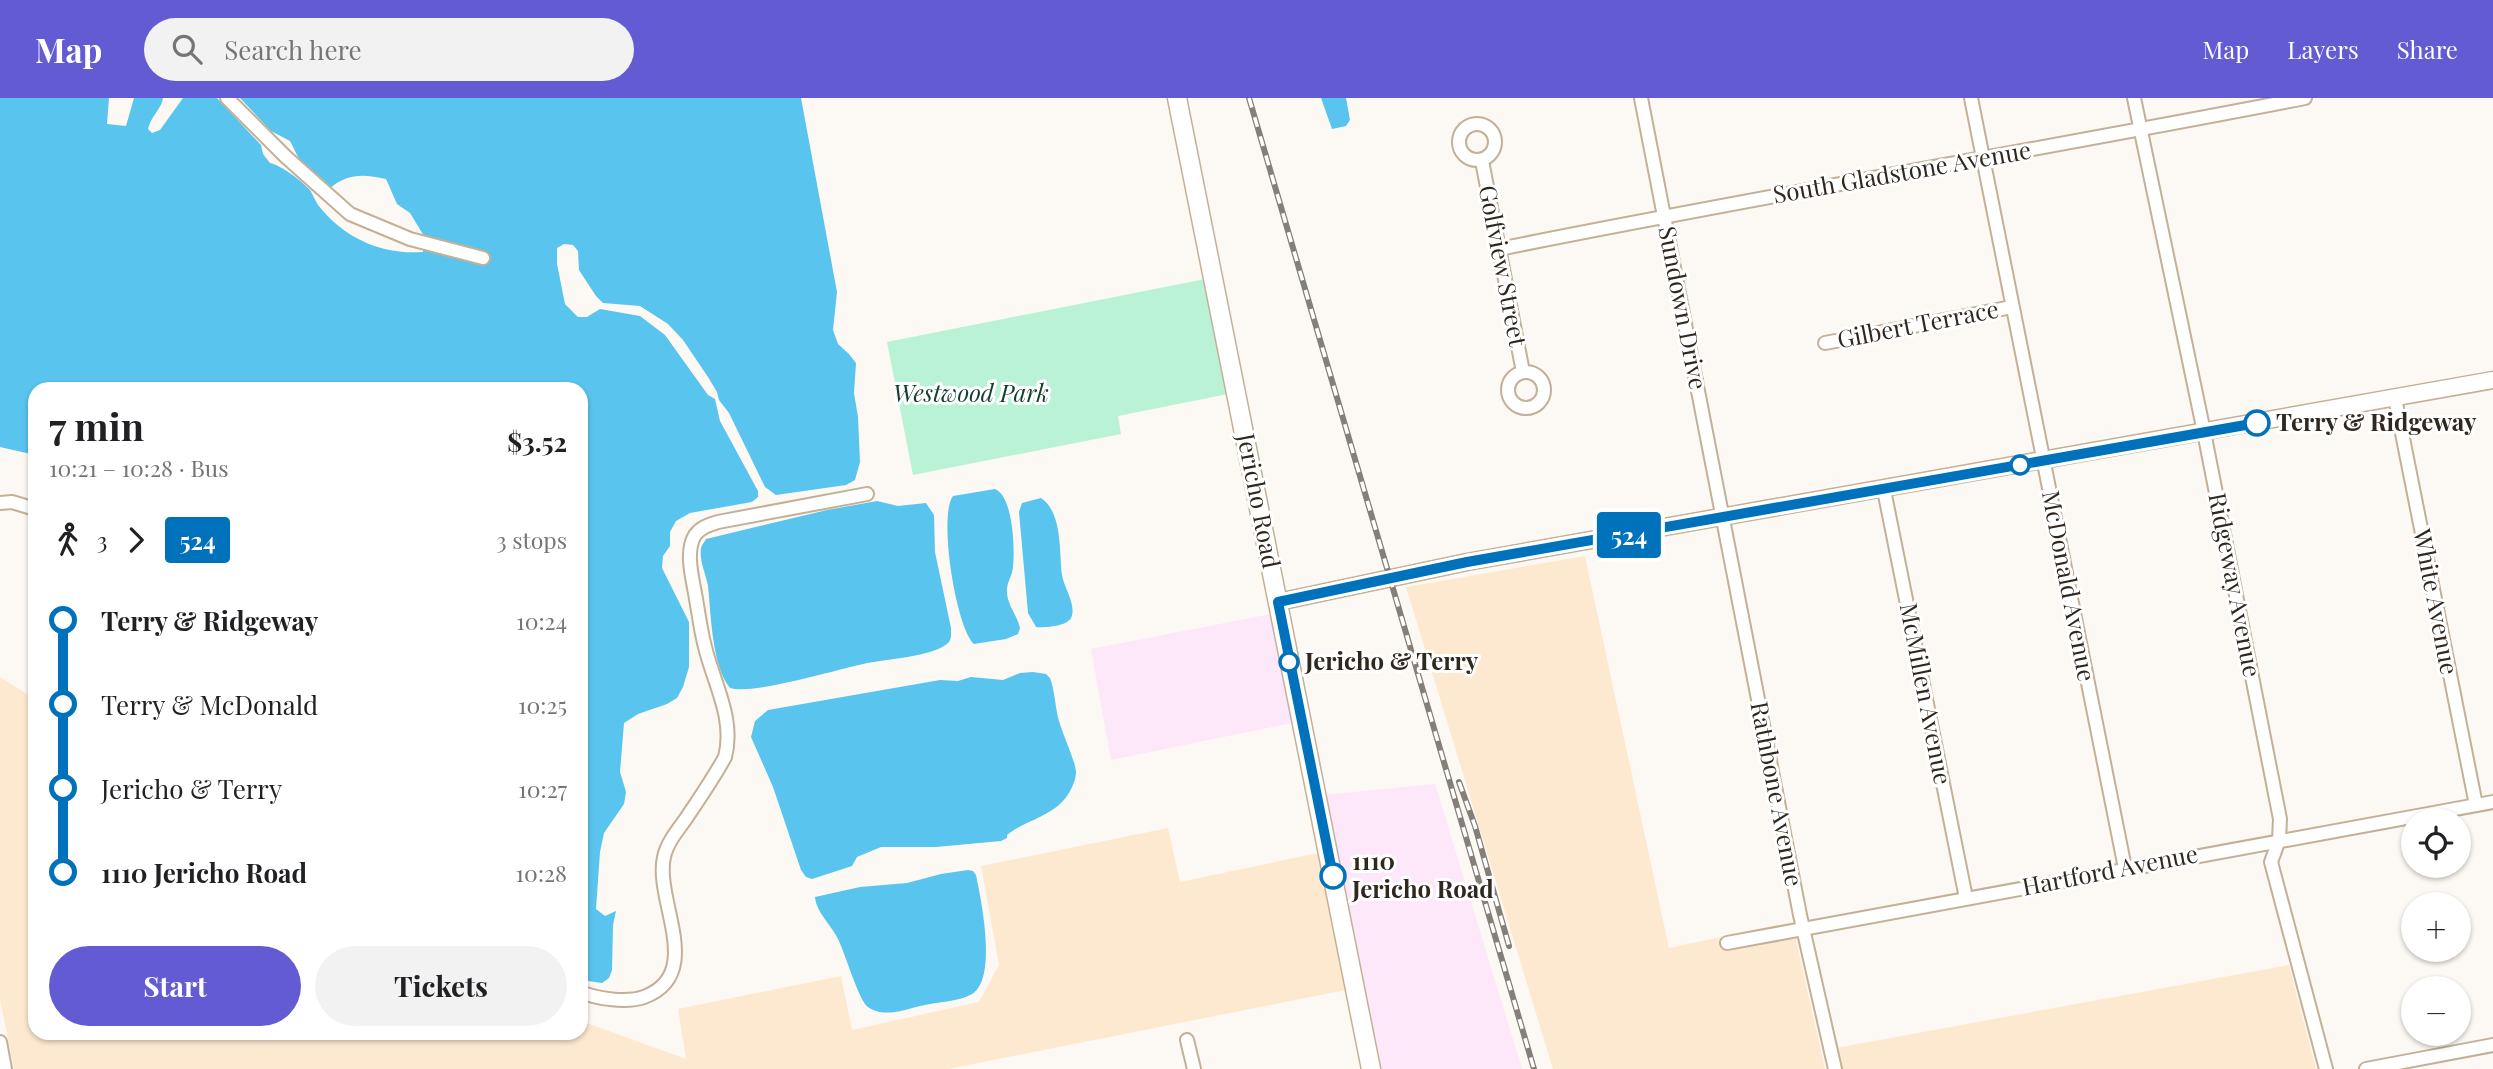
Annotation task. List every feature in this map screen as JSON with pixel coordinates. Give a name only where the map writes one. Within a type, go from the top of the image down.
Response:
[{"type":"main road","name":"Jericho Road","points":[[1177,98],[1371,1069]]},
{"type":"street","points":[[227,98],[286,157],[350,214],[410,239],[483,258]]},
{"type":"street","name":"Sundown Drive","points":[[1642,98],[1722,519]]},
{"type":"street","name":"McDonald Avenue","points":[[1970,98],[2124,868]]},
{"type":"street","name":"Ridgeway Avenue","points":[[2134,98],[2204,432],[2280,819],[2279,840],[2272,862],[2326,1069]]},
{"type":"street","name":"South Gladstone Avenue","points":[[1499,249],[2305,98]]},
{"type":"street","name":"Golfview Street","points":[[1482,161],[1523,372]]},
{"type":"street","name":"Gilbert Terrace","points":[[1825,343],[2012,307]]},
{"type":"street","points":[[1278,602],[1458,564],[2493,380]]},
{"type":"street","name":"White Avenue","points":[[2395,398],[2476,805]]},
{"type":"street","name":"McMillen Avenue","points":[[1884,490],[1966,898]]},
{"type":"street","points":[[588,994],[601,997],[640,998],[653,993],[667,979],[676,945],[665,895],[664,857],[671,840],[718,770],[729,744],[728,726],[704,645],[691,572],[691,547],[694,537],[705,526],[718,522],[867,494]]},
{"type":"street","points":[[0,503],[12,502],[28,507]]},
{"type":"street","name":"Rathbone Avenue","points":[[1722,519],[1803,930],[1835,1069]]},
{"type":"street","name":"Hartford Avenue","points":[[1727,943],[2493,802]]},
{"type":"street","points":[[1187,1040],[1194,1069]]},
{"type":"street","points":[[0,1042],[5,1069]]},
{"type":"street","points":[[2366,1069],[2493,1045]]},
{"type":"shaded area","points":[[1585,556],[1669,948],[1792,922],[1825,1069],[1553,1069],[1406,587]]},
{"type":"shaded area","points":[[1271,614],[1292,723],[1111,760],[1091,649]]},
{"type":"shaded area","points":[[0,677],[28,695],[28,1040],[588,1040],[588,1024],[686,1059],[678,1009],[841,976],[852,1030],[979,1002],[999,965],[981,866],[1168,828],[1180,882],[1318,853],[1351,989],[948,1069],[14,1069],[0,999]]},
{"type":"shaded area","points":[[1435,784],[1522,1069],[1377,1069],[1323,795]]},
{"type":"shaded area","points":[[2289,965],[2316,1069],[1841,1069],[1836,1048]]},
{"type":"green space","name":"Westwood Park","points":[[1205,279],[1228,394],[1118,416],[1121,434],[913,475],[887,342]]},
{"type":"water","points":[[0,98],[109,98],[107,124],[126,126],[134,98],[163,98],[148,129],[152,133],[160,130],[183,98],[217,98],[261,145],[263,154],[270,163],[286,170],[307,187],[318,205],[339,227],[378,247],[393,251],[423,252],[424,236],[410,213],[397,204],[386,179],[356,176],[330,188],[301,163],[290,141],[271,131],[240,98],[801,98],[837,292],[833,330],[838,344],[856,363],[854,393],[860,462],[855,480],[846,485],[776,495],[765,487],[729,413],[683,340],[668,324],[640,306],[603,303],[579,270],[578,251],[573,245],[564,244],[557,248],[557,264],[565,304],[578,317],[587,317],[600,309],[640,316],[665,335],[708,395],[715,399],[720,421],[758,491],[758,497],[752,502],[690,513],[676,521],[670,532],[670,546],[663,556],[662,568],[689,622],[689,667],[677,698],[638,714],[624,723],[620,772],[626,792],[624,804],[604,833],[600,852],[596,909],[605,916],[616,911],[612,970],[609,978],[602,983],[588,981],[588,382],[28,382],[28,453],[0,447]]},
{"type":"water","points":[[1321,98],[1346,98],[1350,120],[1346,126],[1332,129]]},
{"type":"water","points":[[995,489],[1006,501],[1012,523],[1014,558],[1007,592],[1020,628],[1018,634],[1006,639],[974,644],[967,634],[955,595],[948,547],[949,507],[953,496]]},
{"type":"water","points":[[1041,498],[1048,505],[1057,523],[1062,575],[1072,613],[1069,621],[1065,623],[1036,627],[1028,613],[1019,512],[1022,503]]},
{"type":"water","points":[[877,501],[898,506],[926,503],[934,515],[935,552],[951,628],[949,641],[941,648],[920,654],[863,664],[795,681],[757,688],[730,688],[719,667],[713,640],[708,586],[701,558],[701,548],[706,539]]},
{"type":"water","points":[[1020,673],[1046,674],[1050,678],[1059,721],[1076,772],[1072,788],[1057,807],[1014,830],[1001,841],[936,847],[881,847],[857,857],[852,866],[812,879],[806,877],[801,870],[773,787],[751,737],[755,721],[768,710],[940,680],[958,681],[971,677],[1003,680]]},
{"type":"water","points":[[968,870],[976,875],[986,938],[984,972],[980,986],[972,994],[960,999],[900,1011],[887,1013],[868,1007],[856,987],[838,939],[818,908],[815,897],[860,887],[907,883]]},
{"type":"railway","points":[[1249,98],[1534,1069]]},
{"type":"railway","points":[[1459,782],[1475,826],[1509,946]]},
{"type":"bus line","name":"524","points":[[1333,876],[1278,602],[1467,562],[2257,423]]},
{"type":"place","name":"Terry & Ridgeway","points":[[2257,423]]},
{"type":"place","name":"Jericho & Terry","points":[[1289,662]]},
{"type":"place","name":"1110 Jericho Road","points":[[1333,876]]}]
